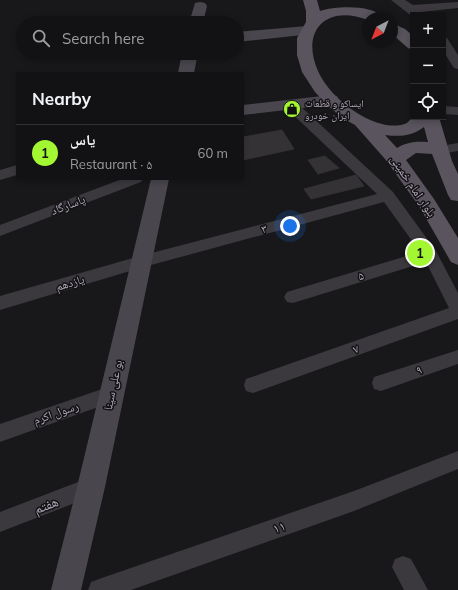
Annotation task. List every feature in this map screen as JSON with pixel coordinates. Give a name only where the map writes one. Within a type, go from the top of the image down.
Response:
[{"type":"main road","points":[[310,0],[313,11],[304,45],[305,57],[310,72],[331,100],[360,122],[392,132],[404,131],[422,120]]},
{"type":"main road","points":[[355,0],[368,12]]},
{"type":"main road","points":[[310,27],[320,16],[332,11],[352,11],[362,14]]},
{"type":"main road","points":[[398,31],[410,42]]},
{"type":"main road","points":[[431,120],[440,150],[454,176],[458,195]]},
{"type":"main road","name":"بلوار امام خمینی","points":[[360,122],[383,143],[396,158],[418,189],[458,256]]},
{"type":"main road","points":[[396,158],[402,152],[415,146],[440,150]]},
{"type":"street","points":[[397,0],[415,12],[458,5]]},
{"type":"street","points":[[198,16],[200,6]]},
{"type":"street","points":[[244,35],[310,27]]},
{"type":"street","points":[[446,42],[458,42]]},
{"type":"street","points":[[446,45],[458,65]]},
{"type":"street","points":[[186,72],[189,60]]},
{"type":"street","points":[[244,110],[331,100]]},
{"type":"street","points":[[291,105],[388,196],[430,255],[458,311]]},
{"type":"street","points":[[446,110],[458,111]]},
{"type":"street","points":[[440,150],[458,147]]},
{"type":"street","points":[[0,175],[16,170]]},
{"type":"street","name":"پاسارگاد","points":[[0,231],[133,180]]},
{"type":"street","name":"بو علی سینا","points":[[66,590],[91,487],[140,262],[160,180]]},
{"type":"street","name":"۳","points":[[140,262],[388,196]]},
{"type":"street","name":"۵","points":[[293,297],[430,255]]},
{"type":"street","name":"یازدهم","points":[[0,303],[140,262]]},
{"type":"street","name":"۷","points":[[253,385],[458,311]]},
{"type":"street","name":"۹","points":[[381,383],[458,357]]},
{"type":"street","name":"رسول اکرم","points":[[0,433],[111,394]]},
{"type":"street","name":"۱۱","points":[[99,590],[354,501],[458,460]]},
{"type":"street","name":"هفتم","points":[[0,522],[91,487]]},
{"type":"street","points":[[404,567],[417,590]]},
{"type":"building","points":[[282,130],[294,149],[244,160],[244,137]]},
{"type":"building","points":[[325,156],[339,168],[318,174],[308,160]]},
{"type":"building","points":[[356,175],[364,186],[311,199],[304,189]]},
{"type":"place","name":"ایساکو و قطعات ایران خودرو","points":[[292,109]]},
{"type":"place","name":"یاس","points":[[420,253]]}]
